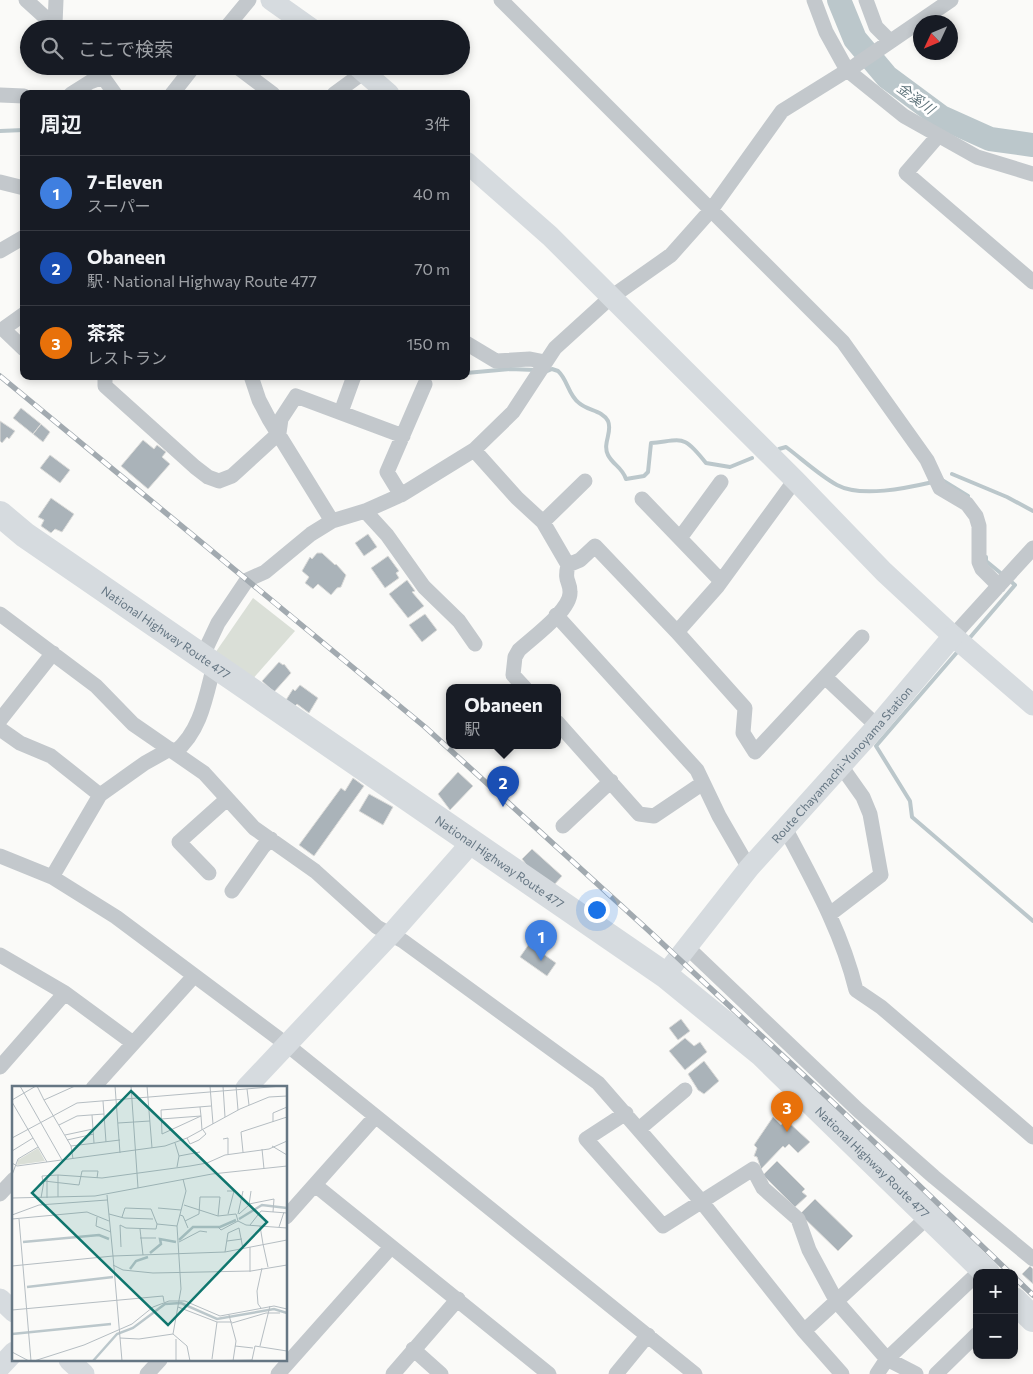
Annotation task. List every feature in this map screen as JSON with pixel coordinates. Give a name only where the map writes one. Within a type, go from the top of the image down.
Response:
[{"type":"highway","name":"National Highway Route 477","points":[[0,514],[25,535],[665,975],[762,1054],[929,1216],[978,1269]]},
{"type":"highway","points":[[1018,1304],[1033,1319]]},
{"type":"street","points":[[26,0],[50,20]]},
{"type":"street","points":[[56,0],[57,20]]},
{"type":"street","points":[[232,20],[249,0]]},
{"type":"street","points":[[271,0],[299,20]]},
{"type":"street","points":[[501,0],[843,342],[927,460],[940,488],[967,504],[976,516],[979,526],[979,562],[982,569],[1000,585]]},
{"type":"street","points":[[814,0],[826,32],[851,67],[904,116],[977,157],[1033,174]]},
{"type":"street","points":[[866,0],[876,27],[888,43]]},
{"type":"street","points":[[52,877],[100,795],[145,763],[173,751],[193,734],[205,701],[208,661],[218,623],[247,580],[265,572],[311,534],[332,522],[365,511],[401,495],[474,450],[513,412],[534,378],[556,348],[610,298],[671,255],[711,210],[782,112],[951,0]]},
{"type":"street","points":[[77,90],[90,82],[96,75]]},
{"type":"street","points":[[101,75],[112,90]]},
{"type":"street","points":[[175,90],[187,75]]},
{"type":"street","points":[[248,75],[268,90]]},
{"type":"street","points":[[338,90],[355,75]]},
{"type":"street","points":[[367,75],[384,90]]},
{"type":"street","points":[[0,95],[20,96]]},
{"type":"street","points":[[938,136],[906,173],[1033,282]]},
{"type":"street","points":[[470,166],[550,236],[610,298],[795,480],[884,572],[960,642],[1033,705]]},
{"type":"street","points":[[0,182],[20,187]]},
{"type":"street","points":[[0,251],[20,239]]},
{"type":"street","points":[[20,317],[3,329],[20,345]]},
{"type":"street","points":[[470,345],[496,360],[530,358],[544,364]]},
{"type":"street","points":[[105,380],[106,386],[195,467],[208,477],[218,481],[232,476],[279,433],[281,419],[296,396],[403,436]]},
{"type":"street","points":[[252,380],[259,400],[332,522]]},
{"type":"street","points":[[341,412],[353,380]]},
{"type":"street","points":[[401,495],[387,472],[426,384]]},
{"type":"street","points":[[474,450],[517,498],[543,522],[568,565],[565,579],[571,590],[568,604],[519,650],[515,657],[512,675],[521,684]]},
{"type":"street","points":[[677,632],[721,581],[795,480]]},
{"type":"street","points":[[543,522],[585,482]]},
{"type":"street","points":[[680,538],[721,482]]},
{"type":"street","points":[[642,499],[721,581]]},
{"type":"street","points":[[365,511],[386,535],[424,587],[459,621],[475,644]]},
{"type":"street","points":[[568,565],[580,560],[595,546],[677,632],[745,708],[743,732],[755,752],[862,637]]},
{"type":"street","points":[[960,642],[1000,585],[1033,548]]},
{"type":"street","points":[[0,614],[96,686],[133,724],[204,773],[254,828],[315,870],[378,927],[391,934],[588,1073],[701,1201],[804,1331],[842,1374]]},
{"type":"street","points":[[556,615],[697,770],[749,868]]},
{"type":"street","name":"Route Chayamachi-Yunoyama Station","points":[[665,975],[749,868],[876,726],[960,642]]},
{"type":"street","points":[[0,720],[53,653]]},
{"type":"street","points":[[825,677],[876,726]]},
{"type":"street","points":[[561,726],[639,814],[654,816],[703,783]]},
{"type":"street","points":[[0,729],[20,743],[51,756],[100,795]]},
{"type":"street","points":[[830,914],[881,874],[870,814],[864,797],[841,766]]},
{"type":"street","points":[[564,826],[611,781]]},
{"type":"street","points":[[209,873],[179,842],[227,799]]},
{"type":"street","points":[[785,828],[830,914],[848,956],[856,990],[881,1007],[1033,1137]]},
{"type":"street","points":[[232,891],[263,847],[271,840]]},
{"type":"street","points":[[248,1086],[391,934],[472,842]]},
{"type":"street","points":[[0,856],[52,877],[116,917],[286,1044],[695,1374]]},
{"type":"street","points":[[688,948],[858,1110],[934,1177],[1033,1259]]},
{"type":"street","points":[[0,955],[65,992],[133,1043]]},
{"type":"street","points":[[95,1086],[194,976]]},
{"type":"street","points":[[0,1067],[65,992]]},
{"type":"street","points":[[639,1129],[685,1090]]},
{"type":"street","points":[[626,1114],[586,1139],[663,1226],[753,1169],[763,1188],[798,1219],[808,1250],[837,1302],[888,1358],[916,1374]]},
{"type":"street","points":[[288,1215],[375,1117]]},
{"type":"street","points":[[0,1194],[12,1181]]},
{"type":"street","points":[[315,1185],[549,1374]]},
{"type":"street","points":[[804,1331],[929,1216]]},
{"type":"street","points":[[278,1374],[392,1246]]},
{"type":"street","points":[[877,1374],[888,1358],[973,1279]]},
{"type":"street","points":[[0,1299],[12,1310]]},
{"type":"street","points":[[393,1374],[458,1299]]},
{"type":"street","points":[[616,1374],[648,1335]]},
{"type":"street","points":[[941,1372],[973,1338]]},
{"type":"street","points":[[413,1350],[441,1374]]},
{"type":"street","points":[[0,1367],[12,1354]]},
{"type":"street","points":[[71,1362],[84,1374]]},
{"type":"street","points":[[147,1374],[158,1362]]},
{"type":"shaded area","points":[[253,598],[295,631],[250,682],[213,656]]},
{"type":"building","points":[[21,408],[41,424],[33,434],[13,418]]},
{"type":"building","points":[[0,421],[15,431],[9,439],[7,437],[2,443],[0,441]]},
{"type":"building","points":[[41,424],[50,432],[43,442],[33,434]]},
{"type":"building","points":[[143,440],[154,449],[157,445],[166,452],[162,457],[170,464],[148,489],[121,466]]},
{"type":"building","points":[[50,455],[70,470],[60,483],[40,468]]},
{"type":"building","points":[[51,498],[74,514],[62,532],[55,529],[51,533],[41,526],[44,520],[38,517]]},
{"type":"building","points":[[368,534],[377,547],[364,556],[355,543]]},
{"type":"building","points":[[317,553],[322,553],[346,575],[341,587],[337,588],[331,595],[318,584],[313,589],[305,583],[309,577],[302,571],[310,557],[312,559]]},
{"type":"building","points":[[388,556],[399,571],[396,573],[399,578],[385,588],[371,568]]},
{"type":"building","points":[[407,580],[415,591],[412,592],[424,606],[408,618],[389,594]]},
{"type":"building","points":[[425,614],[437,630],[422,642],[409,625]]},
{"type":"building","points":[[279,662],[284,664],[291,673],[274,692],[262,681]]},
{"type":"building","points":[[300,685],[318,698],[309,713],[297,704],[295,706],[286,700],[293,689],[295,691]]},
{"type":"building","points":[[458,772],[473,786],[450,810],[438,794]]},
{"type":"building","points":[[353,778],[364,786],[314,856],[299,845],[341,788],[345,791]]},
{"type":"building","points":[[369,794],[393,807],[383,825],[359,811]]},
{"type":"building","points":[[532,849],[562,876],[554,885],[533,873],[522,859]]},
{"type":"building","points":[[529,944],[556,963],[547,976],[520,957]]},
{"type":"building","points":[[681,1019],[690,1031],[678,1040],[669,1028]]},
{"type":"building","points":[[685,1038],[694,1046],[700,1042],[707,1052],[685,1070],[669,1051]]},
{"type":"building","points":[[704,1061],[719,1081],[704,1094],[698,1090],[688,1074]]},
{"type":"building","points":[[773,1117],[781,1125],[786,1120],[810,1142],[798,1153],[789,1144],[785,1148],[783,1146],[761,1169],[757,1157],[754,1156],[757,1148],[754,1145]]},
{"type":"building","points":[[777,1161],[805,1189],[802,1192],[807,1196],[795,1207],[763,1175]]},
{"type":"building","points":[[815,1199],[853,1236],[838,1251],[800,1214]]},
{"type":"building","points":[[1030,1266],[1033,1269],[1033,1284],[1022,1274]]},
{"type":"waterway","name":"金溪川","points":[[839,0],[855,39],[887,77],[941,117],[990,139],[1033,145]]},
{"type":"waterway","points":[[0,131],[20,130]]},
{"type":"waterway","points":[[470,373],[510,369],[535,370]]},
{"type":"waterway","points":[[545,372],[552,369],[558,371],[575,400],[605,417],[609,425],[606,451],[626,479],[644,476],[648,472],[651,443],[682,441],[692,447],[706,463],[730,467],[752,458]]},
{"type":"waterway","points":[[779,449],[786,447],[824,477],[847,489],[884,491],[933,482]]},
{"type":"waterway","points":[[952,474],[1007,497],[1033,511]]},
{"type":"waterway","points":[[942,480],[968,496]]},
{"type":"waterway","points":[[986,557],[986,561],[1003,575]]},
{"type":"waterway","points":[[967,641],[1015,585],[1008,579]]},
{"type":"waterway","points":[[959,650],[876,746],[910,801],[912,817],[1033,921]]},
{"type":"railway","points":[[0,376],[446,746]]},
{"type":"railway","points":[[449,749],[648,930],[842,1111],[1006,1269]]},
{"type":"railway","points":[[1018,1281],[1033,1295]]},
{"type":"place","name":"Obaneen","points":[[503,807]]},
{"type":"place","name":"7-Eleven","points":[[541,961]]},
{"type":"place","name":"茶茶","points":[[787,1132]]}]
